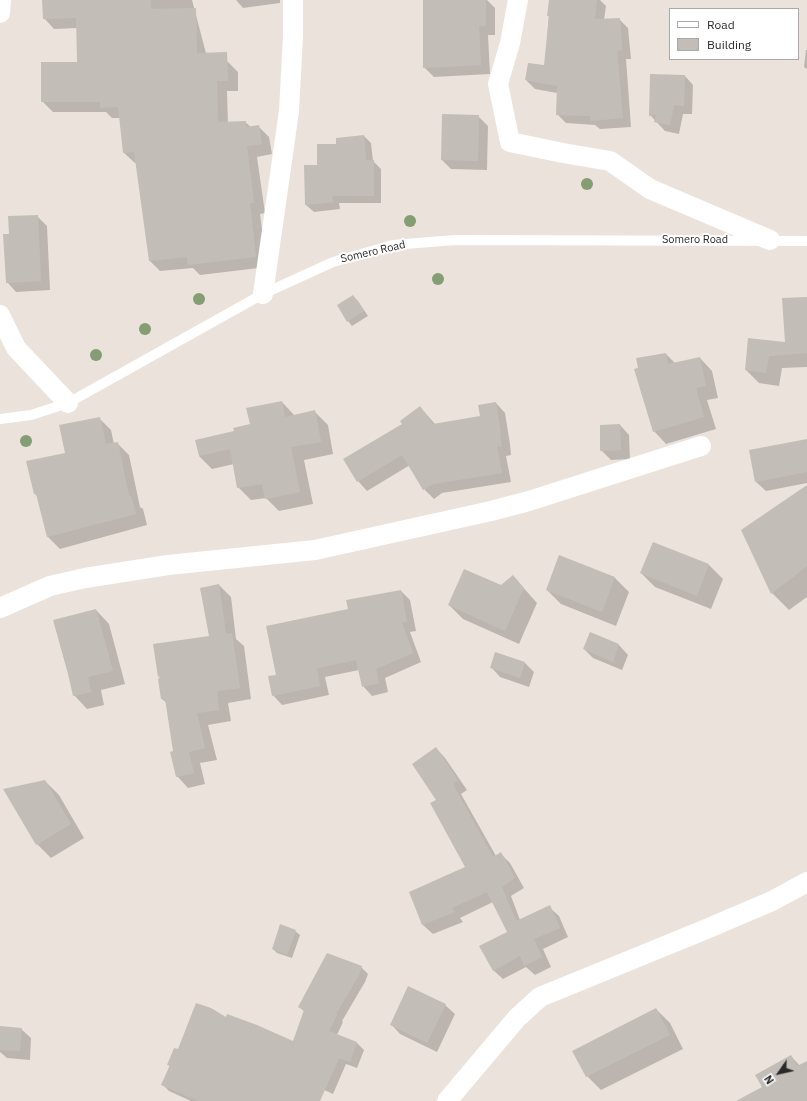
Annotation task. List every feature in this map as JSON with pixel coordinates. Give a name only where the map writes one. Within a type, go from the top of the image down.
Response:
[{"type":"street","points":[[0,13],[1,0]]},
{"type":"street","points":[[263,294],[289,111],[293,36],[293,0]]},
{"type":"street","points":[[518,0],[510,43],[498,84],[510,142],[610,161],[650,189],[770,240]]},
{"type":"street","points":[[0,315],[16,348],[68,403]]},
{"type":"street","points":[[0,608],[50,586],[85,578],[168,565],[315,550],[491,512],[700,446]]},
{"type":"street","points":[[447,1101],[517,1018],[540,997],[738,916],[772,901],[807,882]]},
{"type":"lane","name":"Somero Road","points":[[0,419],[31,415],[68,403],[263,294],[333,262],[393,245],[455,240],[807,241]]},
{"type":"building","points":[[42,0],[151,0],[151,9],[196,8],[197,53],[227,52],[228,81],[217,81],[218,122],[246,121],[246,127],[259,125],[262,144],[247,146],[254,203],[250,203],[256,257],[188,265],[187,257],[149,261],[134,152],[123,153],[118,107],[100,108],[100,102],[41,102],[41,62],[77,62],[76,18],[43,19]]},
{"type":"building","points":[[423,0],[486,0],[486,26],[479,26],[481,65],[423,68]]},
{"type":"building","points":[[549,0],[597,0],[595,19],[620,18],[622,50],[617,51],[623,118],[590,121],[590,116],[556,115],[557,86],[525,80],[528,63],[544,65],[549,16],[547,16]]},
{"type":"building","points":[[650,74],[685,75],[684,106],[674,105],[670,125],[654,122],[656,115],[649,116]]},
{"type":"building","points":[[442,114],[479,115],[478,161],[441,160]]},
{"type":"building","points":[[364,135],[366,160],[374,160],[374,196],[332,196],[333,202],[305,205],[304,165],[317,165],[317,144],[336,144],[336,138]]},
{"type":"building","points":[[38,215],[41,281],[6,283],[3,234],[9,234],[8,216]]},
{"type":"building","points":[[353,295],[364,311],[347,322],[337,305]]},
{"type":"building","points":[[807,297],[807,353],[769,356],[766,373],[745,370],[748,338],[785,342],[782,298]]},
{"type":"building","points":[[666,353],[668,364],[700,357],[706,386],[696,388],[704,417],[653,432],[634,369],[638,368],[636,358]]},
{"type":"building","points":[[282,401],[285,417],[315,410],[321,442],[291,447],[300,492],[265,499],[262,484],[237,488],[230,449],[199,456],[195,440],[234,431],[233,428],[250,424],[246,408]]},
{"type":"building","points":[[496,402],[502,446],[497,447],[502,473],[433,484],[423,490],[402,455],[357,482],[343,459],[402,424],[400,421],[420,406],[433,424],[480,416],[478,405]]},
{"type":"building","points":[[100,417],[106,444],[118,442],[129,496],[131,496],[136,514],[47,537],[26,461],[65,453],[59,425]]},
{"type":"building","points":[[620,424],[621,450],[600,451],[600,425]]},
{"type":"building","points":[[807,439],[807,472],[755,482],[749,450]]},
{"type":"building","points":[[807,485],[807,566],[771,594],[741,530]]},
{"type":"building","points":[[653,542],[709,564],[697,596],[640,573]]},
{"type":"building","points":[[559,555],[615,577],[602,612],[546,590]]},
{"type":"building","points":[[464,569],[501,585],[513,575],[524,588],[505,631],[448,605]]},
{"type":"building","points":[[219,584],[226,634],[232,633],[240,688],[217,691],[219,710],[197,713],[205,748],[189,752],[194,773],[176,777],[170,752],[173,751],[165,699],[161,699],[158,679],[162,676],[158,677],[153,644],[209,636],[200,588]]},
{"type":"building","points":[[401,590],[407,622],[402,623],[413,653],[376,669],[379,683],[362,687],[356,660],[317,668],[320,686],[272,696],[268,676],[276,675],[266,626],[348,609],[346,600]]},
{"type":"building","points":[[96,609],[113,671],[88,677],[91,692],[73,696],[53,620]]},
{"type":"building","points":[[590,632],[619,644],[613,662],[583,649]]},
{"type":"building","points":[[495,652],[525,662],[520,678],[490,668]]},
{"type":"building","points":[[436,747],[458,780],[453,784],[493,857],[501,852],[515,878],[502,887],[516,921],[550,905],[560,928],[534,939],[542,957],[524,966],[520,956],[493,971],[479,946],[507,932],[487,892],[452,908],[455,912],[422,925],[409,892],[465,867],[430,803],[436,800],[412,764]]},
{"type":"building","points":[[45,780],[71,824],[36,845],[3,789]]},
{"type":"building","points":[[280,924],[296,930],[287,955],[272,949]]},
{"type":"building","points":[[327,953],[362,966],[359,975],[336,1014],[337,1015],[329,1031],[357,1042],[350,1062],[339,1058],[320,1101],[198,1101],[161,1085],[170,1065],[167,1065],[174,1048],[178,1049],[196,1003],[211,1008],[226,1017],[227,1014],[293,1041],[304,1010],[298,1007]]},
{"type":"building","points":[[408,986],[446,1004],[427,1043],[390,1025]]},
{"type":"building","points":[[656,1008],[670,1035],[586,1077],[572,1051]]},
{"type":"building","points":[[0,1026],[22,1028],[20,1051],[0,1050]]},
{"type":"building","points":[[791,1055],[797,1066],[807,1061],[807,1101],[736,1101],[762,1087],[755,1075]]}]
